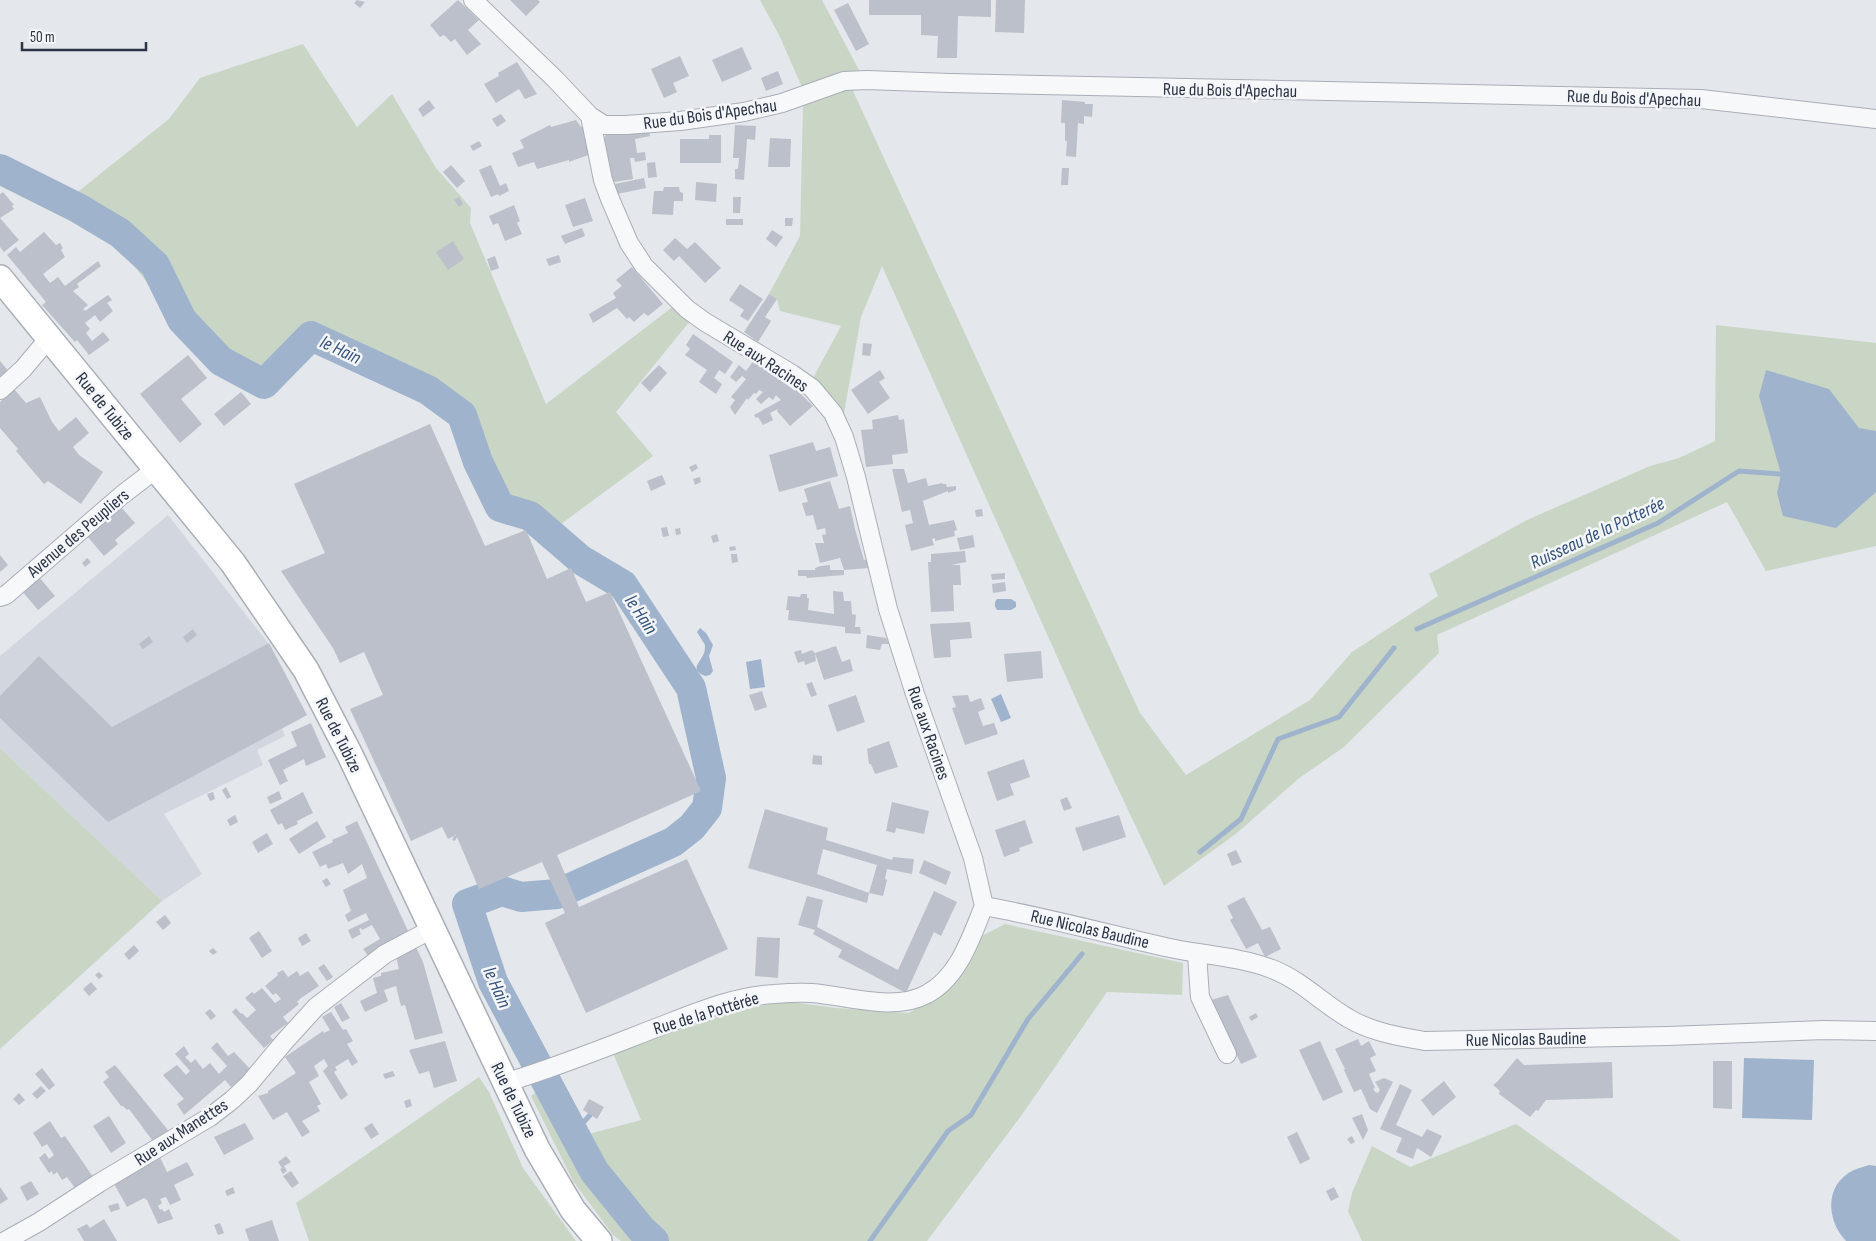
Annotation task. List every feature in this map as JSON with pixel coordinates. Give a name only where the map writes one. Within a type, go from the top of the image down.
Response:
[{"type":"main road","name":"Rue de Tubize","points":[[0,278],[233,563],[306,670],[350,755],[504,1083],[537,1149],[569,1202],[599,1241]]},
{"type":"street","points":[[473,0],[555,78],[590,116]]},
{"type":"street","name":"Rue du Bois d'Apechau","points":[[590,116],[604,125],[680,121],[744,112],[782,103],[844,81],[867,80],[1445,95],[1634,96],[1701,99],[1876,119]]},
{"type":"street","name":"Rue aux Racines","points":[[590,116],[603,180],[629,244],[644,266],[675,299],[705,322],[778,365],[812,388],[828,405],[839,423],[856,477],[888,609],[973,858],[984,906]]},
{"type":"street","points":[[0,390],[23,369],[49,338]]},
{"type":"street","name":"Avenue des Peupliers","points":[[0,597],[6,595],[122,495],[156,469]]},
{"type":"street","name":"Rue Nicolas Baudine","points":[[984,906],[1128,937],[1196,954],[1241,960],[1274,970],[1315,994],[1362,1026],[1391,1035],[1424,1041],[1668,1036],[1824,1030],[1876,1031]]},
{"type":"street","name":"Rue de la Pottérée","points":[[504,1083],[554,1068],[702,1011],[747,998],[774,994],[811,993],[896,1003],[918,998],[936,988],[950,974],[967,945],[984,906]]},
{"type":"street","name":"Rue aux Manettes","points":[[5,1241],[210,1117],[249,1084],[316,1007],[385,954],[432,929]]},
{"type":"street","points":[[1196,954],[1200,997],[1227,1054]]},
{"type":"shaded area","points":[[168,515],[268,643],[307,715],[282,729],[285,736],[257,750],[263,765],[164,814],[202,874],[162,901],[0,748],[0,656]]},
{"type":"green space","points":[[760,0],[822,0],[860,72],[853,91],[1140,713],[1186,775],[1310,700],[1352,652],[1438,596],[1429,574],[1527,520],[1650,466],[1679,458],[1715,441],[1716,325],[1876,343],[1876,546],[1766,571],[1727,502],[1437,635],[1439,653],[1344,747],[1298,779],[1237,833],[1164,886],[1085,719],[882,266],[861,317],[843,419],[812,380],[841,326],[780,311],[777,299],[769,294],[800,236],[803,105],[809,103],[779,35]]},
{"type":"green space","points":[[303,44],[357,127],[392,94],[436,168],[471,208],[470,223],[546,404],[675,305],[690,321],[616,412],[653,456],[557,527],[538,510],[505,496],[490,462],[481,424],[453,396],[304,328],[283,351],[265,396],[203,354],[117,244],[55,210],[169,119],[200,78]]},
{"type":"green space","points":[[0,748],[162,901],[0,1049]]},
{"type":"green space","points":[[1005,924],[1183,963],[1182,995],[1107,992],[1021,1116],[927,1241],[621,1241],[613,1235],[573,1181],[531,1096],[545,1085],[570,1139],[641,1120],[613,1053],[732,1012],[784,1001],[836,1008],[909,1013],[954,985],[980,937]]},
{"type":"green space","points":[[479,1077],[489,1092],[523,1168],[576,1241],[309,1241],[296,1203]]},
{"type":"green space","points":[[1516,1124],[1681,1241],[1362,1241],[1348,1211],[1352,1193],[1372,1146],[1410,1167]]},
{"type":"water","points":[[1766,370],[1829,389],[1859,428],[1876,431],[1876,492],[1836,528],[1783,516],[1777,493],[1781,474],[1759,396]]},
{"type":"water","points":[[997,599],[1011,599],[1016,602],[1016,607],[1011,610],[997,610],[995,602]]},
{"type":"water","points":[[700,628],[706,633],[713,645],[709,656],[713,671],[710,675],[705,676],[697,668],[705,649],[705,645],[697,632]]},
{"type":"water","points":[[761,659],[765,687],[750,689],[746,662]]},
{"type":"water","points":[[1001,694],[1011,718],[1001,722],[991,699]]},
{"type":"water","points":[[1744,1058],[1814,1060],[1812,1120],[1742,1118]]},
{"type":"water","points":[[1869,1165],[1876,1166],[1876,1241],[1846,1241],[1839,1232],[1832,1213],[1833,1193],[1837,1184],[1844,1176]]},
{"type":"building","points":[[357,0],[365,2],[360,8],[354,3]]},
{"type":"building","points":[[458,0],[479,20],[468,30],[481,44],[467,55],[455,39],[451,42],[444,35],[440,37],[430,25]]},
{"type":"building","points":[[510,0],[538,0],[540,2],[526,16]]},
{"type":"building","points":[[869,0],[991,0],[991,17],[958,16],[957,58],[937,58],[938,36],[921,35],[921,15],[869,15]]},
{"type":"building","points":[[996,0],[1025,0],[1024,33],[995,32]]},
{"type":"building","points":[[848,3],[869,44],[856,51],[834,10]]},
{"type":"building","points":[[742,47],[752,69],[722,82],[712,60]]},
{"type":"building","points":[[680,56],[689,76],[673,83],[677,92],[664,98],[651,69]]},
{"type":"building","points":[[517,62],[537,94],[525,99],[519,89],[496,103],[484,84],[499,76],[498,73]]},
{"type":"building","points":[[778,71],[783,84],[766,91],[761,78]]},
{"type":"building","points":[[429,100],[435,108],[423,117],[418,109]]},
{"type":"building","points":[[1062,100],[1093,104],[1092,117],[1084,116],[1084,124],[1078,123],[1076,157],[1066,156],[1065,123],[1061,123]]},
{"type":"building","points":[[501,114],[506,121],[497,127],[492,119]]},
{"type":"building","points":[[576,120],[581,127],[583,126],[591,154],[569,162],[569,160],[537,169],[534,162],[518,167],[512,153],[524,148],[520,140],[550,125],[551,127]]},
{"type":"building","points":[[735,125],[756,126],[755,140],[747,139],[744,180],[735,179],[735,169],[738,169],[739,158],[733,158]]},
{"type":"building","points":[[649,130],[650,136],[635,139],[637,153],[645,152],[646,160],[635,162],[634,158],[630,158],[633,179],[613,182],[604,138],[606,135]]},
{"type":"building","points":[[709,135],[721,135],[721,163],[680,163],[680,139],[709,139]]},
{"type":"building","points":[[770,138],[791,139],[790,167],[768,167]]},
{"type":"building","points":[[479,141],[482,146],[473,151],[470,146]]},
{"type":"building","points":[[655,162],[657,177],[648,178],[647,163]]},
{"type":"building","points":[[451,165],[465,181],[457,188],[443,172]]},
{"type":"building","points":[[491,165],[500,186],[506,183],[509,191],[499,196],[498,194],[491,197],[479,170]]},
{"type":"building","points":[[1062,168],[1069,168],[1068,185],[1061,185]]},
{"type":"building","points":[[644,178],[646,188],[617,194],[615,184]]},
{"type":"building","points":[[696,182],[717,184],[716,202],[695,200]]},
{"type":"building","points":[[664,187],[679,187],[680,192],[683,193],[683,201],[674,201],[673,215],[652,214],[654,191],[663,191]]},
{"type":"building","points":[[3,192],[14,205],[12,206],[14,209],[0,218],[0,194]]},
{"type":"building","points":[[459,197],[463,204],[459,207],[454,200]]},
{"type":"building","points":[[733,197],[741,197],[740,213],[733,213]]},
{"type":"building","points":[[585,198],[593,221],[573,227],[565,205]]},
{"type":"building","points":[[514,205],[520,221],[517,223],[522,234],[505,241],[498,223],[493,225],[489,216]]},
{"type":"building","points":[[0,218],[19,240],[4,252],[0,247]]},
{"type":"building","points":[[785,218],[793,218],[792,226],[785,226]]},
{"type":"building","points":[[726,219],[743,219],[743,225],[726,225]]},
{"type":"building","points":[[582,228],[585,236],[565,244],[561,236]]},
{"type":"building","points":[[772,230],[783,237],[776,247],[766,239]]},
{"type":"building","points":[[44,232],[56,245],[60,243],[65,257],[43,274],[50,283],[58,277],[65,286],[98,261],[101,266],[77,284],[79,287],[73,291],[88,305],[83,309],[85,311],[108,295],[112,300],[107,303],[113,311],[100,322],[95,315],[85,323],[90,329],[86,333],[92,341],[103,332],[110,340],[89,355],[77,340],[75,342],[42,305],[46,302],[7,255],[16,247],[20,252]]},
{"type":"building","points":[[675,238],[687,249],[695,242],[721,268],[705,283],[679,256],[674,261],[663,250]]},
{"type":"building","points":[[453,241],[464,259],[448,270],[436,252]]},
{"type":"building","points":[[559,255],[561,262],[549,266],[546,259]]},
{"type":"building","points":[[495,256],[499,268],[491,271],[487,259]]},
{"type":"building","points":[[632,267],[663,304],[648,316],[644,313],[634,322],[629,317],[627,319],[617,308],[593,323],[589,314],[616,298],[613,293],[622,286],[616,280]]},
{"type":"building","points":[[740,284],[763,299],[748,321],[740,316],[744,310],[729,300]]},
{"type":"building","points":[[769,294],[777,299],[765,317],[771,321],[758,342],[744,332]]},
{"type":"building","points":[[693,334],[733,362],[725,374],[719,370],[714,378],[722,384],[716,394],[699,382],[707,370],[685,355],[690,349],[686,345]]},
{"type":"building","points":[[863,343],[872,344],[870,356],[862,355]]},
{"type":"building","points":[[188,355],[207,378],[181,399],[202,424],[180,443],[140,394]]},
{"type":"building","points":[[754,360],[795,391],[797,390],[813,406],[790,426],[777,411],[778,409],[770,413],[773,420],[763,425],[758,417],[756,418],[754,415],[781,400],[776,395],[773,400],[769,397],[761,404],[756,399],[763,392],[759,390],[748,400],[747,398],[735,415],[730,407],[735,400],[731,397],[746,379],[742,376],[736,382],[730,377],[739,365],[746,371]]},
{"type":"building","points":[[0,361],[10,373],[0,380]]},
{"type":"building","points":[[659,365],[667,373],[650,392],[641,383]]},
{"type":"building","points":[[880,370],[885,378],[879,382],[890,398],[868,414],[851,390]]},
{"type":"building","points":[[14,389],[26,403],[40,397],[52,422],[59,431],[76,417],[89,433],[73,447],[79,455],[103,472],[81,504],[48,481],[44,484],[16,451],[18,449],[0,428],[0,402]]},
{"type":"building","points":[[241,392],[251,404],[224,426],[214,414]]},
{"type":"building","points":[[898,415],[899,420],[904,419],[908,453],[892,455],[893,464],[866,467],[861,430],[873,429],[872,420]]},
{"type":"building","points":[[430,424],[485,546],[526,530],[547,579],[571,568],[586,602],[610,592],[701,791],[557,855],[579,907],[687,859],[728,949],[586,1013],[545,923],[565,913],[542,862],[479,889],[457,837],[455,841],[452,840],[454,836],[448,839],[442,827],[411,841],[350,709],[383,695],[364,652],[340,663],[333,648],[281,571],[325,553],[294,484]]},
{"type":"building","points":[[813,442],[816,451],[830,447],[838,476],[779,492],[769,455]]},
{"type":"building","points":[[696,464],[698,468],[692,472],[689,467]]},
{"type":"building","points":[[892,469],[904,469],[908,483],[926,478],[928,486],[942,483],[946,484],[947,487],[956,486],[956,490],[948,493],[948,491],[923,501],[929,525],[954,520],[957,530],[954,531],[955,536],[935,541],[935,538],[932,539],[934,545],[911,551],[905,525],[913,523],[910,510],[902,512]]},
{"type":"building","points":[[662,475],[666,484],[651,491],[647,481]]},
{"type":"building","points":[[700,477],[701,482],[695,485],[693,479]]},
{"type":"building","points":[[830,481],[839,509],[850,506],[864,560],[868,559],[869,568],[844,570],[840,558],[820,563],[815,543],[824,543],[822,535],[826,534],[825,528],[817,530],[813,515],[806,516],[802,503],[808,502],[804,489]]},
{"type":"building","points":[[120,506],[135,523],[115,540],[118,544],[104,556],[87,536]]},
{"type":"building","points":[[982,509],[983,516],[976,517],[975,510]]},
{"type":"building","points":[[667,527],[669,536],[663,537],[661,528]]},
{"type":"building","points":[[680,528],[681,534],[676,535],[675,529]]},
{"type":"building","points":[[717,534],[719,541],[713,543],[711,536]]},
{"type":"building","points":[[973,535],[975,547],[960,550],[957,538]]},
{"type":"building","points":[[735,546],[736,550],[730,551],[729,547]]},
{"type":"building","points":[[965,551],[966,562],[951,565],[960,565],[961,585],[953,585],[954,611],[931,612],[928,562],[931,562],[931,554]]},
{"type":"building","points":[[731,554],[737,554],[738,562],[732,563]]},
{"type":"building","points":[[0,555],[8,565],[0,572]]},
{"type":"building","points":[[87,558],[91,562],[85,567],[82,563]]},
{"type":"building","points":[[830,565],[830,570],[844,570],[844,575],[807,578],[806,576],[798,576],[798,570],[815,570],[815,568],[820,566]]},
{"type":"building","points":[[1005,573],[1005,579],[992,580],[991,574]]},
{"type":"building","points":[[39,577],[55,596],[38,610],[22,591]]},
{"type":"building","points":[[1005,582],[1006,591],[993,593],[992,584]]},
{"type":"building","points":[[833,591],[843,592],[844,601],[851,601],[852,614],[856,615],[855,627],[860,627],[861,634],[845,633],[845,627],[788,620],[789,610],[786,610],[788,596],[800,597],[801,594],[807,594],[807,598],[809,598],[808,610],[834,614]]},
{"type":"building","points":[[970,622],[972,638],[950,640],[951,657],[934,658],[930,624]]},
{"type":"building","points":[[193,629],[197,635],[187,643],[183,637]]},
{"type":"building","points":[[867,635],[886,638],[889,644],[882,644],[880,650],[866,648]]},
{"type":"building","points":[[149,636],[153,642],[143,649],[139,644]]},
{"type":"building","points":[[269,643],[307,715],[108,822],[0,718],[0,696],[39,656],[112,727]]},
{"type":"building","points":[[836,646],[842,662],[850,659],[853,671],[824,680],[815,653]]},
{"type":"building","points":[[801,650],[802,654],[812,650],[815,653],[816,661],[805,665],[804,661],[798,663],[794,652]]},
{"type":"building","points":[[1041,651],[1043,678],[1007,682],[1004,654]]},
{"type":"building","points":[[812,682],[817,695],[811,697],[806,684]]},
{"type":"building","points":[[762,691],[767,707],[755,711],[749,695]]},
{"type":"building","points":[[856,695],[865,722],[837,732],[828,705]]},
{"type":"building","points":[[968,695],[970,702],[981,698],[985,709],[978,712],[983,726],[994,723],[998,734],[965,745],[952,708],[956,707],[952,696]]},
{"type":"building","points":[[311,723],[326,757],[306,766],[304,759],[283,770],[288,781],[280,785],[268,760],[297,746],[291,732]]},
{"type":"building","points":[[889,741],[898,767],[875,774],[871,764],[869,764],[867,749]]},
{"type":"building","points":[[813,755],[822,756],[822,765],[812,764]]},
{"type":"building","points":[[1024,759],[1030,777],[1010,784],[1014,795],[997,801],[987,772]]},
{"type":"building","points":[[226,787],[231,797],[227,799],[222,790]]},
{"type":"building","points":[[279,791],[282,799],[270,804],[267,797]]},
{"type":"building","points":[[213,792],[215,799],[210,801],[207,794]]},
{"type":"building","points":[[303,792],[313,813],[297,821],[298,824],[285,830],[282,823],[278,825],[270,810]]},
{"type":"building","points":[[1067,797],[1072,808],[1064,811],[1060,800]]},
{"type":"building","points":[[892,802],[929,811],[924,834],[896,828],[895,833],[886,831]]},
{"type":"building","points":[[765,809],[828,828],[826,840],[892,860],[893,857],[914,859],[912,874],[887,869],[885,879],[887,880],[883,896],[869,893],[867,903],[748,868]],"holes":[[[823,849],[877,865],[869,893],[817,874]]]},
{"type":"building","points":[[235,815],[238,822],[230,826],[227,820]]},
{"type":"building","points":[[1119,815],[1126,837],[1083,851],[1075,828]]},
{"type":"building","points":[[1025,820],[1033,843],[1019,848],[1020,851],[1004,857],[995,830]]},
{"type":"building","points":[[317,821],[326,837],[299,854],[289,839]]},
{"type":"building","points":[[357,821],[410,935],[370,958],[363,949],[380,939],[372,925],[362,930],[361,928],[359,929],[361,934],[352,939],[348,930],[369,920],[366,913],[348,922],[345,915],[351,911],[343,890],[367,878],[362,864],[348,874],[343,863],[328,869],[326,864],[320,867],[312,852],[348,833],[345,827]]},
{"type":"building","points":[[267,833],[273,844],[258,853],[252,842]]},
{"type":"building","points":[[1236,850],[1242,862],[1232,866],[1227,854]]},
{"type":"building","points":[[924,860],[951,872],[946,885],[919,873]]},
{"type":"building","points":[[327,878],[331,884],[326,887],[322,881]]},
{"type":"building","points":[[934,891],[957,902],[941,936],[934,932],[906,993],[838,957],[842,950],[813,934],[815,930],[798,925],[807,896],[823,900],[817,927],[898,970]]},
{"type":"building","points":[[1244,897],[1262,930],[1270,927],[1281,949],[1265,957],[1258,943],[1246,949],[1230,920],[1233,918],[1227,906]]},
{"type":"building","points":[[165,915],[171,923],[163,930],[156,922]]},
{"type":"building","points":[[259,931],[272,951],[262,958],[249,938]]},
{"type":"building","points":[[306,933],[311,941],[302,946],[298,938]]},
{"type":"building","points":[[757,937],[780,938],[778,978],[755,976]]},
{"type":"building","points":[[414,943],[423,962],[443,1033],[415,1040],[405,1005],[401,1006],[396,986],[384,990],[388,1001],[365,1012],[360,1001],[377,993],[373,978],[381,976],[381,973],[399,969],[395,952]]},
{"type":"building","points":[[134,945],[139,951],[129,960],[124,954]]},
{"type":"building","points":[[213,948],[217,952],[213,955],[209,951]]},
{"type":"building","points":[[324,964],[333,977],[327,981],[318,968]]},
{"type":"building","points":[[283,970],[288,977],[297,971],[300,976],[308,971],[319,986],[301,998],[297,1002],[299,1004],[283,1017],[288,1023],[270,1036],[273,1040],[264,1048],[232,1012],[236,1008],[247,1018],[256,1010],[245,998],[252,992],[254,994],[262,988],[275,1003],[281,999],[276,993],[273,995],[265,986],[278,975],[277,973]]},
{"type":"building","points":[[99,972],[103,976],[99,979],[95,975]]},
{"type":"building","points":[[91,982],[97,989],[89,996],[83,989]]},
{"type":"building","points":[[1228,995],[1257,1057],[1241,1064],[1211,1000]]},
{"type":"building","points":[[341,1003],[350,1018],[342,1022],[334,1007]]},
{"type":"building","points":[[210,1009],[216,1016],[211,1020],[205,1013]]},
{"type":"building","points":[[331,1012],[343,1030],[346,1029],[353,1041],[347,1044],[358,1062],[352,1066],[348,1059],[335,1067],[337,1070],[334,1072],[348,1095],[341,1100],[323,1071],[328,1066],[324,1059],[314,1066],[319,1076],[309,1082],[321,1104],[317,1106],[320,1111],[302,1121],[310,1132],[302,1137],[287,1112],[273,1120],[258,1096],[268,1093],[268,1091],[296,1073],[285,1057],[323,1031],[324,1033],[330,1030],[322,1017]]},
{"type":"building","points":[[1256,1013],[1258,1017],[1251,1021],[1249,1017]]},
{"type":"building","points":[[1358,1039],[1361,1046],[1369,1041],[1376,1055],[1370,1058],[1376,1071],[1369,1074],[1375,1092],[1378,1093],[1380,1090],[1375,1082],[1384,1078],[1393,1082],[1377,1113],[1370,1109],[1361,1089],[1354,1092],[1335,1049]]},
{"type":"building","points":[[445,1041],[457,1081],[434,1088],[429,1071],[419,1074],[409,1050]]},
{"type":"building","points":[[1320,1041],[1343,1092],[1323,1101],[1299,1050]]},
{"type":"building","points":[[217,1042],[228,1056],[234,1052],[251,1070],[231,1087],[225,1080],[184,1115],[177,1104],[184,1099],[163,1075],[177,1065],[186,1075],[190,1071],[175,1054],[184,1046],[189,1054],[185,1057],[191,1063],[195,1059],[203,1069],[210,1063],[219,1074],[227,1066],[211,1048]]},
{"type":"building","points":[[1517,1058],[1524,1065],[1612,1062],[1613,1098],[1546,1100],[1538,1111],[1536,1110],[1530,1117],[1499,1094],[1500,1091],[1493,1085]]},
{"type":"building","points":[[1713,1061],[1732,1061],[1732,1109],[1713,1108]]},
{"type":"building","points":[[115,1065],[171,1134],[155,1144],[129,1109],[127,1110],[121,1106],[103,1082],[109,1077],[105,1072]]},
{"type":"building","points":[[42,1068],[55,1085],[49,1090],[35,1074]]},
{"type":"building","points":[[393,1071],[395,1076],[385,1079],[383,1074]]},
{"type":"building","points":[[1444,1081],[1456,1097],[1433,1116],[1421,1100]]},
{"type":"building","points":[[1400,1084],[1412,1090],[1396,1125],[1422,1137],[1427,1129],[1442,1136],[1431,1157],[1417,1148],[1413,1159],[1396,1152],[1402,1138],[1380,1129]]},
{"type":"building","points":[[41,1086],[46,1091],[37,1099],[32,1094]]},
{"type":"building","points":[[19,1093],[25,1100],[19,1105],[13,1099]]},
{"type":"building","points":[[410,1099],[412,1106],[406,1108],[404,1101]]},
{"type":"building","points":[[589,1099],[604,1107],[597,1119],[583,1110]]},
{"type":"building","points":[[1362,1114],[1368,1130],[1363,1140],[1352,1118]]},
{"type":"building","points":[[109,1116],[126,1143],[111,1153],[93,1126]]},
{"type":"building","points":[[50,1121],[61,1138],[65,1136],[93,1177],[75,1188],[67,1177],[62,1180],[57,1172],[53,1175],[52,1171],[49,1173],[39,1158],[45,1153],[49,1159],[54,1155],[47,1144],[42,1147],[33,1133]]},
{"type":"building","points":[[245,1123],[254,1139],[224,1155],[214,1137]]},
{"type":"building","points":[[372,1123],[379,1134],[371,1139],[364,1128]]},
{"type":"building","points":[[1297,1132],[1310,1159],[1300,1164],[1287,1137]]},
{"type":"building","points":[[1352,1136],[1355,1142],[1351,1144],[1347,1139]]},
{"type":"building","points":[[159,1155],[167,1172],[187,1162],[194,1175],[174,1185],[181,1200],[170,1205],[166,1197],[160,1199],[162,1203],[158,1206],[160,1210],[162,1209],[164,1212],[169,1209],[173,1219],[158,1224],[147,1200],[144,1198],[127,1207],[113,1182]]},
{"type":"building","points":[[286,1156],[291,1162],[284,1166],[287,1171],[283,1174],[278,1162]]},
{"type":"building","points":[[291,1171],[299,1183],[292,1188],[283,1176]]},
{"type":"building","points":[[31,1181],[39,1194],[27,1201],[20,1187]]},
{"type":"building","points":[[0,1187],[8,1199],[0,1204]]},
{"type":"building","points":[[233,1187],[235,1193],[227,1196],[225,1191]]},
{"type":"building","points":[[1334,1187],[1339,1197],[1331,1201],[1326,1191]]},
{"type":"building","points":[[118,1203],[120,1209],[111,1212],[108,1206]]},
{"type":"building","points":[[104,1219],[117,1241],[84,1241],[77,1229],[87,1224],[90,1228]]},
{"type":"building","points":[[272,1220],[279,1241],[249,1241],[245,1229]]},
{"type":"building","points":[[220,1223],[224,1233],[218,1235],[214,1225]]},
{"type":"waterway","name":"le Hain","points":[[0,169],[78,208],[120,233],[155,265],[182,320],[221,361],[264,384],[311,336],[428,390],[462,415],[478,462],[500,507],[530,516],[581,560],[623,585],[691,688],[711,778],[707,808],[692,827],[673,842],[557,894],[521,897],[502,891],[467,904],[493,982],[594,1171],[641,1229],[654,1241]]},
{"type":"waterway","name":"Ruisseau de la Potterée","points":[[1417,629],[1658,523],[1739,471],[1781,474],[1787,472]]},
{"type":"waterway","name":"Ruisseau de la Potterée","points":[[1200,852],[1241,819],[1278,739],[1339,717],[1394,648]]},
{"type":"waterway","name":"Ruisseau de la Potterée","points":[[870,1241],[948,1131],[971,1115],[1028,1019],[1082,954]]},
{"type":"waterway","points":[[574,1133],[590,1115]]}]
